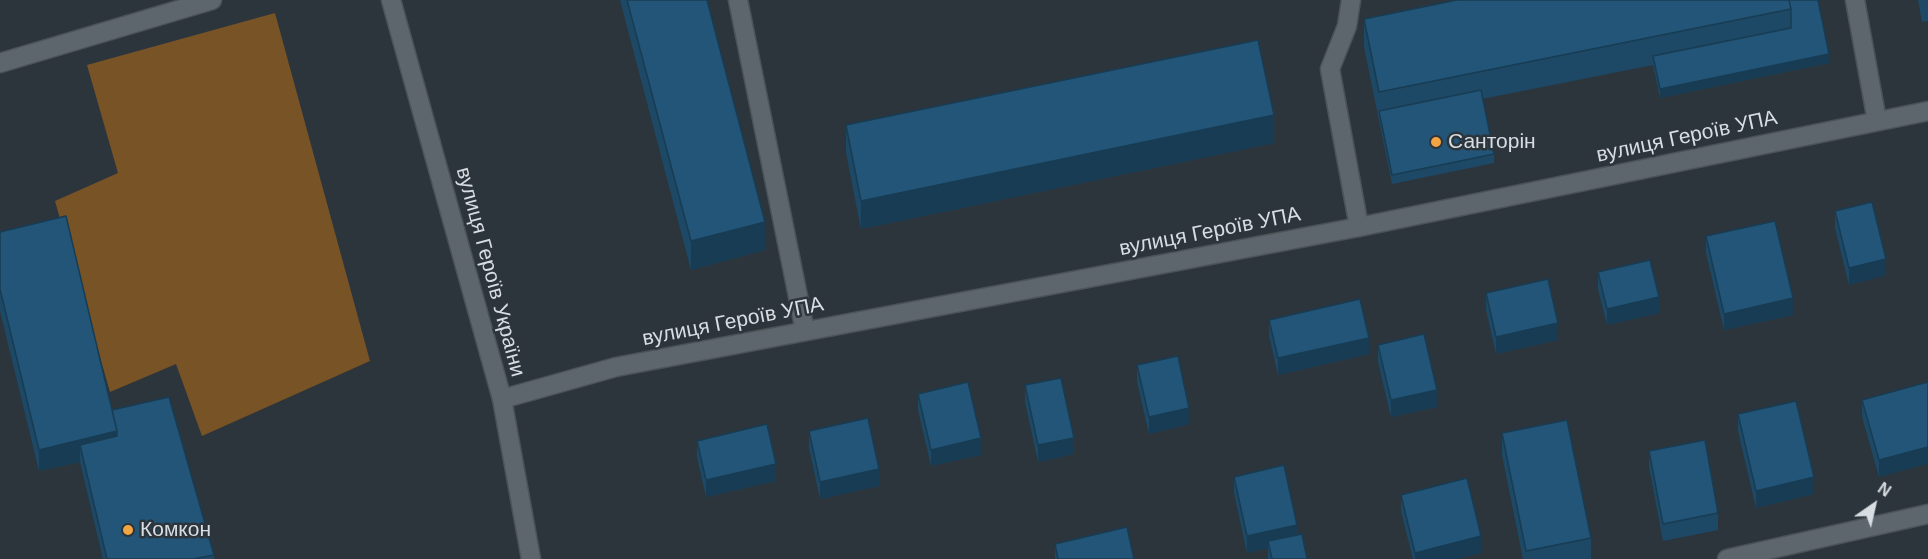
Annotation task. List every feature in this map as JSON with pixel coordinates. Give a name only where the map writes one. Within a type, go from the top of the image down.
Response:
[{"type":"street","points":[[0,63],[212,0]]},
{"type":"street","name":"вулиця Героїв України","points":[[391,0],[502,399],[531,559]]},
{"type":"street","points":[[738,0],[805,332]]},
{"type":"street","points":[[1351,0],[1347,26],[1330,69],[1359,227]]},
{"type":"street","points":[[1856,0],[1877,121]]},
{"type":"street","points":[[1347,26],[1370,22]]},
{"type":"street","name":"вулиця Героїв УПА","points":[[502,399],[616,367],[1359,227],[1928,111]]},
{"type":"street","points":[[1727,559],[1928,514]]},
{"type":"shaded area","points":[[275,13],[370,361],[202,436],[176,364],[110,392],[55,201],[118,173],[87,65]]},
{"type":"building","points":[[627,0],[707,0],[765,222],[691,241]]},
{"type":"building","points":[[1457,0],[1789,0],[1791,9],[1379,92],[1364,19]]},
{"type":"building","points":[[1789,0],[1818,0],[1829,54],[1660,89],[1653,56],[1791,28]]},
{"type":"building","points":[[1258,40],[1274,115],[861,201],[846,125]]},
{"type":"building","name":"Санторін","points":[[1481,90],[1494,154],[1392,175],[1379,111]]},
{"type":"building","points":[[1872,202],[1886,259],[1849,268],[1835,211]]},
{"type":"building","points":[[66,216],[117,431],[39,450],[0,289],[0,232]]},
{"type":"building","points":[[1775,221],[1793,298],[1724,314],[1706,236]]},
{"type":"building","points":[[1650,260],[1659,297],[1607,309],[1598,272]]},
{"type":"building","points":[[1548,279],[1558,323],[1496,337],[1486,293]]},
{"type":"building","points":[[1360,299],[1369,338],[1278,358],[1269,320]]},
{"type":"building","points":[[1424,334],[1437,390],[1391,400],[1378,345]]},
{"type":"building","points":[[1178,356],[1189,408],[1149,417],[1137,365]]},
{"type":"building","points":[[1061,378],[1074,438],[1038,445],[1025,385]]},
{"type":"building","points":[[968,382],[981,438],[931,450],[918,394]]},
{"type":"building","points":[[1928,382],[1928,447],[1879,460],[1862,400]]},
{"type":"building","points":[[169,397],[214,555],[193,559],[107,559],[80,445],[117,436],[112,410]]},
{"type":"building","points":[[1796,401],[1814,477],[1756,491],[1738,414]]},
{"type":"building","points":[[868,418],[879,469],[820,482],[809,431]]},
{"type":"building","points":[[1567,420],[1591,538],[1526,551],[1502,433]]},
{"type":"building","points":[[767,424],[776,464],[706,480],[697,441]]},
{"type":"building","points":[[1705,440],[1718,513],[1663,524],[1649,451]]},
{"type":"building","points":[[1284,465],[1297,525],[1247,536],[1234,477]]},
{"type":"building","points":[[1467,478],[1481,536],[1415,553],[1401,495]]},
{"type":"building","points":[[1127,527],[1134,559],[1058,559],[1055,544]]},
{"type":"building","points":[[1302,534],[1307,559],[1272,559],[1268,541]]},
{"type":"place","name":"Санторін","points":[[1436,142]]},
{"type":"place","name":"Комкон","points":[[128,530]]}]
